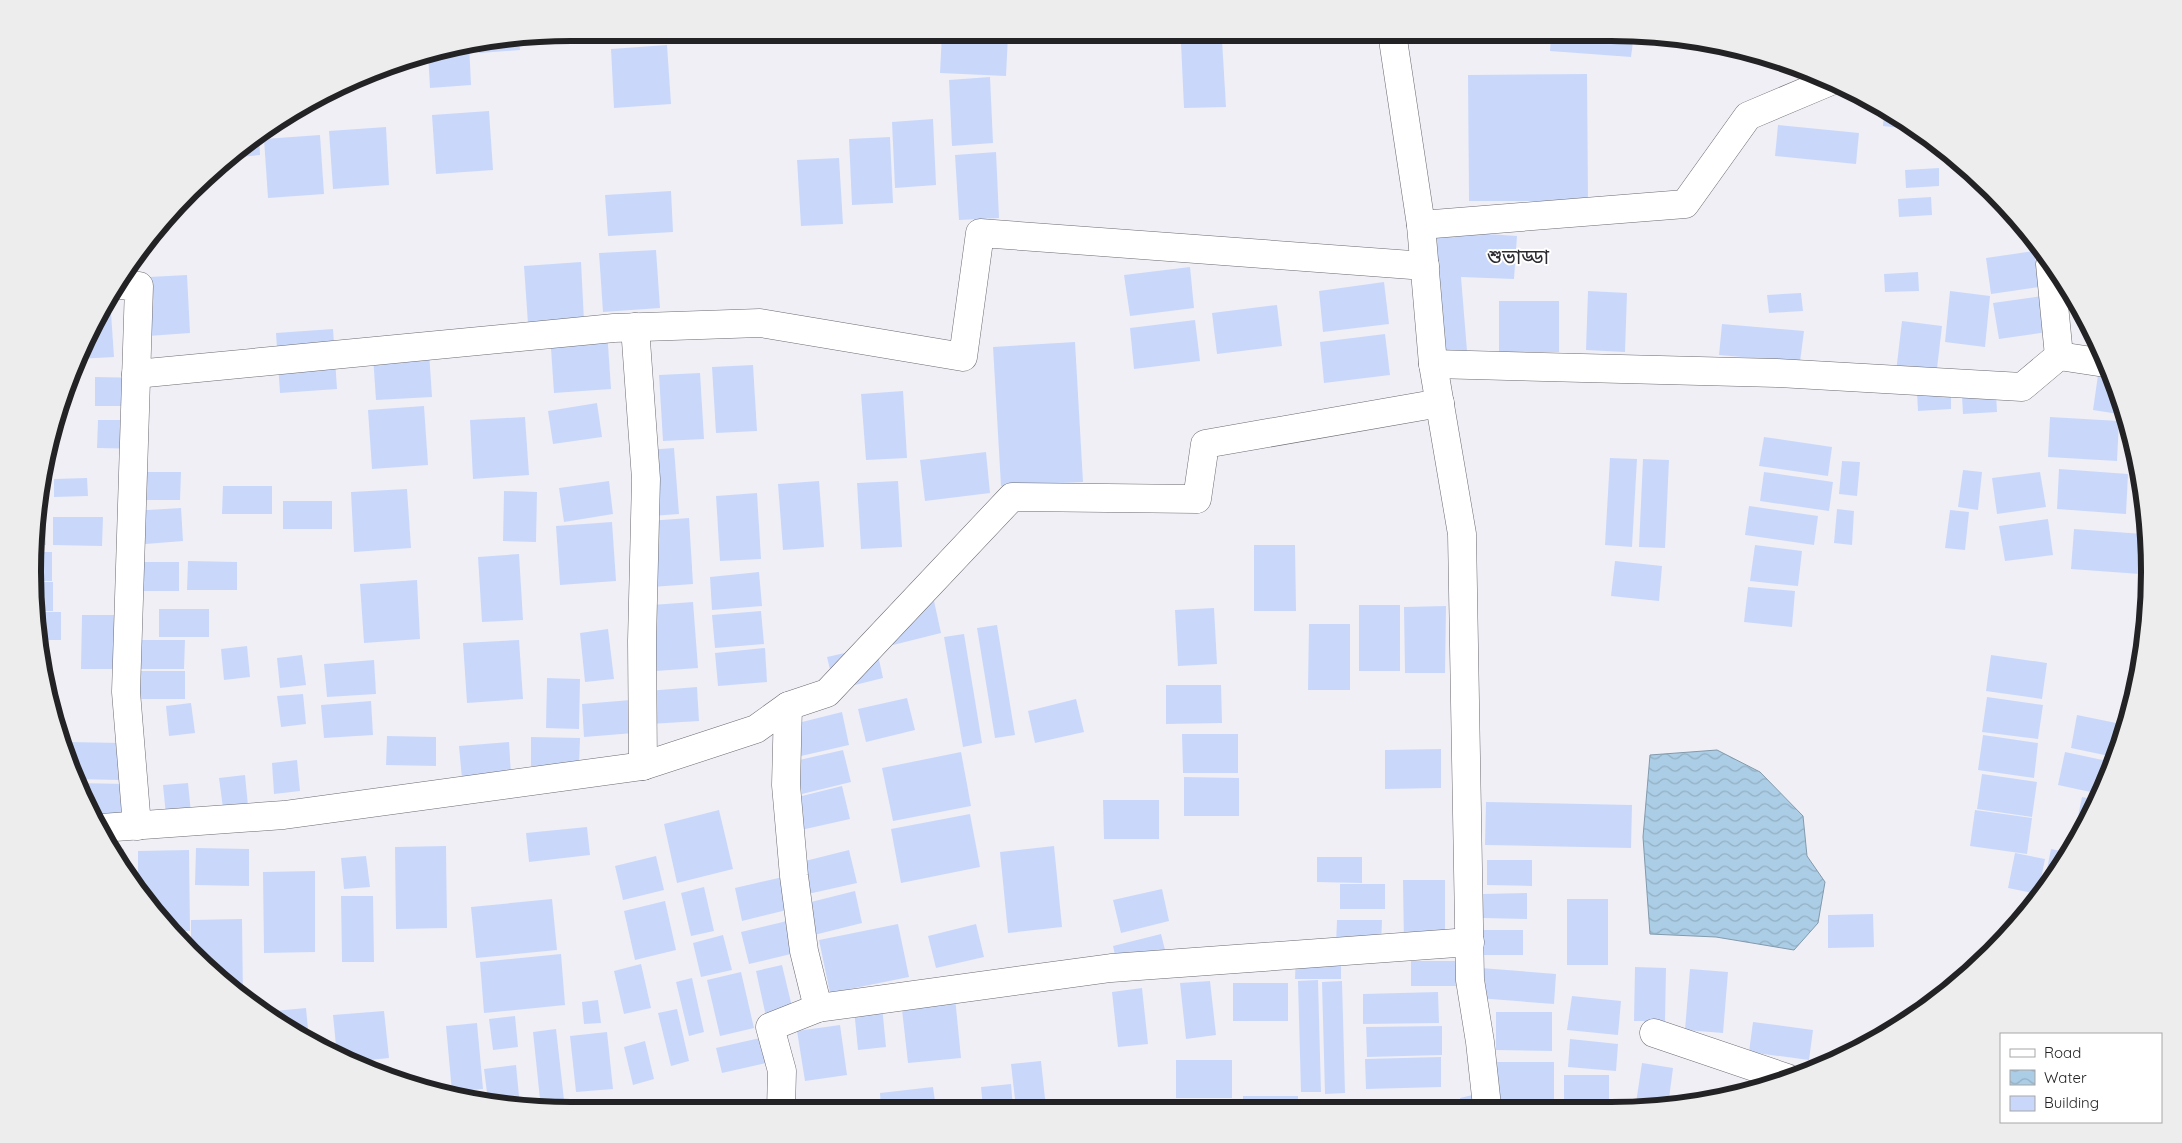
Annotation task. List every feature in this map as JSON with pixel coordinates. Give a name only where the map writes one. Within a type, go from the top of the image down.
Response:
[{"type":"street","points":[[1393,41],[1421,225],[1433,364],[1462,534],[1470,980],[1480,1042],[1487,1102]]},
{"type":"street","points":[[1421,225],[1685,204],[1748,116],[1821,85]]},
{"type":"street","points":[[136,374],[635,327],[760,323],[962,357],[980,234],[1425,266]]},
{"type":"street","points":[[2051,277],[2059,356]]},
{"type":"street","points":[[126,285],[139,286],[126,692],[137,826]]},
{"type":"street","points":[[635,327],[646,479],[642,641],[643,766]]},
{"type":"street","points":[[1433,364],[1777,373],[2022,387],[2059,356],[2097,362]]},
{"type":"street","points":[[107,828],[284,816],[643,766],[756,729],[788,706],[827,693],[1012,497],[1197,499],[1205,444],[1440,402]]},
{"type":"street","points":[[788,706],[786,784],[794,876],[804,951],[818,1008]]},
{"type":"street","points":[[781,1102],[782,1071],[770,1027],[818,1008],[1111,968],[1470,942]]},
{"type":"street","points":[[1654,1033],[1778,1075]]},
{"type":"water","points":[[1717,750],[1760,772],[1803,816],[1807,856],[1825,882],[1818,923],[1794,950],[1716,937],[1650,934],[1643,837],[1650,755]]},
{"type":"building","points":[[942,41],[1008,41],[1006,76],[940,73]]},
{"type":"building","points":[[1222,41],[1226,107],[1184,108],[1181,43]]},
{"type":"building","points":[[1551,41],[1633,42],[1631,57],[1550,51]]},
{"type":"building","points":[[520,44],[520,50],[479,53],[479,49]]},
{"type":"building","points":[[667,45],[671,104],[614,108],[611,49]]},
{"type":"building","points":[[469,51],[471,85],[430,88],[428,61]]},
{"type":"building","points":[[1587,74],[1588,201],[1469,201],[1468,75]]},
{"type":"building","points":[[990,77],[993,143],[952,146],[949,80]]},
{"type":"building","points":[[489,111],[493,170],[436,174],[432,115]]},
{"type":"building","points":[[1884,117],[1900,128],[1883,126]]},
{"type":"building","points":[[933,119],[936,185],[895,188],[892,122]]},
{"type":"building","points":[[1778,125],[1859,133],[1856,164],[1775,156]]},
{"type":"building","points":[[386,127],[389,185],[333,189],[329,131]]},
{"type":"building","points":[[320,135],[324,194],[268,198],[264,140]]},
{"type":"building","points":[[890,137],[893,203],[852,205],[849,139]]},
{"type":"building","points":[[259,144],[260,155],[242,157]]},
{"type":"building","points":[[996,152],[999,218],[959,220],[955,155]]},
{"type":"building","points":[[839,158],[843,224],[801,226],[797,160]]},
{"type":"building","points":[[1939,168],[1939,186],[1906,188],[1905,170]]},
{"type":"building","points":[[671,191],[673,232],[608,236],[605,195]]},
{"type":"building","points":[[1931,197],[1932,215],[1899,217],[1898,199]]},
{"type":"building","points":[[1458,232],[1517,236],[1514,279],[1461,277],[1467,351],[1442,353],[1432,234]]},
{"type":"building","points":[[656,250],[660,308],[603,312],[599,253]]},
{"type":"building","points":[[2033,251],[2039,287],[1991,294],[1986,258]]},
{"type":"building","points":[[581,262],[584,321],[528,324],[524,266]]},
{"type":"building","points":[[1190,267],[1194,308],[1130,316],[1124,275]]},
{"type":"building","points":[[1918,272],[1919,291],[1885,292],[1884,274]]},
{"type":"building","points":[[187,275],[190,333],[134,337],[130,278]]},
{"type":"building","points":[[1384,282],[1389,324],[1323,332],[1319,291]]},
{"type":"building","points":[[1588,291],[1627,293],[1625,352],[1586,350]]},
{"type":"building","points":[[1950,291],[1990,296],[1985,347],[1945,342]]},
{"type":"building","points":[[1801,293],[1803,311],[1769,313],[1767,295]]},
{"type":"building","points":[[2042,296],[2047,332],[1999,339],[1993,303]]},
{"type":"building","points":[[1499,301],[1559,301],[1559,352],[1499,352]]},
{"type":"building","points":[[1277,305],[1282,346],[1217,354],[1212,313]]},
{"type":"building","points":[[111,308],[114,357],[87,358]]},
{"type":"building","points":[[1195,320],[1200,361],[1134,369],[1130,328]]},
{"type":"building","points":[[1902,321],[1942,326],[1936,377],[1896,372]]},
{"type":"building","points":[[1722,324],[1804,331],[1800,362],[1719,355]]},
{"type":"building","points":[[333,329],[337,389],[280,393],[276,333]]},
{"type":"building","points":[[607,330],[611,389],[554,393],[550,334]]},
{"type":"building","points":[[1385,334],[1390,375],[1324,383],[1320,342]]},
{"type":"building","points":[[428,337],[432,397],[376,400],[372,341]]},
{"type":"building","points":[[1075,342],[1083,482],[1001,486],[993,347]]},
{"type":"building","points":[[753,365],[757,431],[716,433],[712,367]]},
{"type":"building","points":[[700,373],[704,439],[663,441],[659,375]]},
{"type":"building","points":[[2098,375],[2103,376],[2117,414],[2093,410]]},
{"type":"building","points":[[95,377],[145,378],[144,406],[95,406]]},
{"type":"building","points":[[903,391],[907,458],[866,460],[861,394]]},
{"type":"building","points":[[1951,391],[1951,409],[1918,411],[1917,392]]},
{"type":"building","points":[[1996,394],[1997,412],[1963,414],[1962,396]]},
{"type":"building","points":[[597,403],[602,437],[553,444],[548,411]]},
{"type":"building","points":[[424,406],[428,465],[372,469],[368,410]]},
{"type":"building","points":[[525,417],[529,475],[473,479],[470,420]]},
{"type":"building","points":[[2050,417],[2119,421],[2117,461],[2048,457]]},
{"type":"building","points":[[98,420],[147,420],[146,449],[97,448]]},
{"type":"building","points":[[1764,437],[1832,447],[1828,476],[1759,466]]},
{"type":"building","points":[[674,448],[679,514],[638,517],[633,451]]},
{"type":"building","points":[[986,452],[990,493],[925,501],[920,460]]},
{"type":"building","points":[[1610,458],[1637,459],[1632,547],[1605,545]]},
{"type":"building","points":[[1643,459],[1669,460],[1665,548],[1639,547]]},
{"type":"building","points":[[1842,461],[1860,462],[1857,496],[1839,494]]},
{"type":"building","points":[[2059,469],[2128,474],[2126,514],[2057,509]]},
{"type":"building","points":[[1963,470],[1982,472],[1978,510],[1958,507]]},
{"type":"building","points":[[132,472],[181,472],[180,500],[131,500]]},
{"type":"building","points":[[1764,472],[1833,482],[1829,511],[1760,501]]},
{"type":"building","points":[[2040,472],[2046,507],[1997,514],[1992,478]]},
{"type":"building","points":[[87,478],[88,496],[54,497],[54,479]]},
{"type":"building","points":[[609,481],[613,514],[564,522],[559,488]]},
{"type":"building","points":[[819,481],[824,547],[783,550],[778,484]]},
{"type":"building","points":[[898,481],[902,547],[861,549],[857,483]]},
{"type":"building","points":[[223,486],[272,486],[272,514],[222,514]]},
{"type":"building","points":[[407,489],[411,548],[354,552],[351,492]]},
{"type":"building","points":[[504,491],[537,492],[536,542],[503,541]]},
{"type":"building","points":[[757,493],[761,559],[720,561],[716,496]]},
{"type":"building","points":[[283,501],[332,501],[332,529],[283,529]]},
{"type":"building","points":[[1749,506],[1818,516],[1814,545],[1745,535]]},
{"type":"building","points":[[181,508],[183,541],[133,545],[131,511]]},
{"type":"building","points":[[1837,509],[1854,511],[1852,545],[1834,543]]},
{"type":"building","points":[[1950,510],[1969,512],[1965,550],[1945,548]]},
{"type":"building","points":[[44,516],[46,516],[46,545],[42,545]]},
{"type":"building","points":[[53,517],[103,517],[102,546],[53,545]]},
{"type":"building","points":[[689,518],[693,584],[652,587],[648,521]]},
{"type":"building","points":[[2048,519],[2053,555],[2005,561],[1999,526]]},
{"type":"building","points":[[612,522],[616,581],[560,585],[556,526]]},
{"type":"building","points":[[2074,529],[2140,534],[2140,574],[2071,569]]},
{"type":"building","points":[[1254,545],[1295,545],[1296,611],[1254,611]]},
{"type":"building","points":[[1755,545],[1802,551],[1798,586],[1750,581]]},
{"type":"building","points":[[42,552],[52,552],[52,581],[41,581]]},
{"type":"building","points":[[519,554],[523,620],[482,622],[478,557]]},
{"type":"building","points":[[188,561],[237,562],[237,590],[187,590]]},
{"type":"building","points":[[1615,561],[1662,566],[1659,601],[1611,596]]},
{"type":"building","points":[[130,562],[179,562],[179,591],[130,591]]},
{"type":"building","points":[[759,572],[762,606],[712,610],[710,577]]},
{"type":"building","points":[[417,580],[420,639],[364,643],[360,584]]},
{"type":"building","points":[[41,582],[53,582],[53,611],[43,611]]},
{"type":"building","points":[[1748,587],[1795,591],[1792,627],[1744,622]]},
{"type":"building","points":[[934,601],[941,633],[893,645],[885,613]]},
{"type":"building","points":[[693,602],[698,668],[656,671],[652,605]]},
{"type":"building","points":[[1359,605],[1400,605],[1400,671],[1359,671]]},
{"type":"building","points":[[1446,606],[1445,673],[1405,673],[1404,607]]},
{"type":"building","points":[[1214,608],[1217,664],[1178,666],[1175,610]]},
{"type":"building","points":[[159,609],[209,609],[209,637],[159,637]]},
{"type":"building","points":[[761,611],[764,644],[715,648],[712,615]]},
{"type":"building","points":[[43,612],[61,612],[61,640],[46,640]]},
{"type":"building","points":[[82,615],[118,615],[118,669],[81,669]]},
{"type":"building","points":[[1309,624],[1350,624],[1350,690],[1308,690]]},
{"type":"building","points":[[997,625],[1015,735],[995,738],[977,628]]},
{"type":"building","points":[[608,629],[614,679],[585,682],[580,633]]},
{"type":"building","points":[[964,634],[982,743],[963,747],[944,637]]},
{"type":"building","points":[[136,640],[185,640],[184,669],[135,669]]},
{"type":"building","points":[[519,640],[523,699],[467,703],[463,643]]},
{"type":"building","points":[[247,646],[250,677],[224,680],[221,649]]},
{"type":"building","points":[[876,646],[883,678],[835,690],[827,657]]},
{"type":"building","points":[[765,648],[767,682],[718,686],[715,653]]},
{"type":"building","points":[[302,655],[306,685],[280,688],[277,658]]},
{"type":"building","points":[[1991,655],[2047,663],[2042,699],[1986,691]]},
{"type":"building","points":[[374,660],[376,694],[327,697],[324,664]]},
{"type":"building","points":[[136,671],[185,671],[185,699],[136,699]]},
{"type":"building","points":[[547,678],[580,679],[579,729],[546,728]]},
{"type":"building","points":[[1166,685],[1221,685],[1222,723],[1166,724]]},
{"type":"building","points":[[697,687],[699,721],[650,724],[647,691]]},
{"type":"building","points":[[303,694],[306,724],[281,727],[277,696]]},
{"type":"building","points":[[1987,697],[2043,705],[2038,739],[1982,732]]},
{"type":"building","points":[[907,698],[915,730],[866,742],[858,709]]},
{"type":"building","points":[[1076,699],[1084,732],[1035,743],[1028,711]]},
{"type":"building","points":[[631,700],[634,733],[584,737],[582,704]]},
{"type":"building","points":[[371,701],[373,735],[324,738],[321,705]]},
{"type":"building","points":[[191,703],[195,733],[169,736],[166,706]]},
{"type":"building","points":[[842,712],[849,745],[801,756],[794,724]]},
{"type":"building","points":[[2077,715],[2119,723],[2107,756],[2071,748]]},
{"type":"building","points":[[1182,734],[1238,734],[1238,773],[1183,773]]},
{"type":"building","points":[[1983,735],[2038,743],[2034,778],[1978,770]]},
{"type":"building","points":[[387,736],[436,737],[436,766],[386,765]]},
{"type":"building","points":[[531,737],[580,738],[579,766],[531,766]]},
{"type":"building","points":[[69,742],[122,743],[121,780],[84,779]]},
{"type":"building","points":[[509,742],[511,775],[462,779],[459,746]]},
{"type":"building","points":[[1441,749],[1441,788],[1385,789],[1385,750]]},
{"type":"building","points":[[843,750],[851,782],[802,794],[795,761]]},
{"type":"building","points":[[961,752],[971,806],[893,821],[882,768]]},
{"type":"building","points":[[2065,752],[2105,761],[2092,792],[2058,785]]},
{"type":"building","points":[[297,760],[300,791],[274,794],[272,763]]},
{"type":"building","points":[[1982,774],[2037,782],[2032,817],[1977,809]]},
{"type":"building","points":[[245,775],[248,806],[223,808],[219,778]]},
{"type":"building","points":[[1184,777],[1239,778],[1239,816],[1184,816]]},
{"type":"building","points":[[86,783],[127,784],[127,821],[103,820]]},
{"type":"building","points":[[188,783],[191,813],[166,816],[163,785]]},
{"type":"building","points":[[842,786],[850,819],[801,830],[794,798]]},
{"type":"building","points":[[2082,797],[2089,798],[2086,806],[2076,825]]},
{"type":"building","points":[[1103,800],[1159,800],[1159,839],[1104,839]]},
{"type":"building","points":[[1486,802],[1632,805],[1631,848],[1485,845]]},
{"type":"building","points":[[719,810],[733,869],[677,883],[664,824]]},
{"type":"building","points":[[1975,810],[2032,818],[2027,854],[1970,846]]},
{"type":"building","points":[[970,814],[980,867],[901,883],[891,829]]},
{"type":"building","points":[[587,827],[590,855],[529,862],[526,833]]},
{"type":"building","points":[[446,846],[447,928],[396,929],[395,847]]},
{"type":"building","points":[[1054,846],[1062,927],[1008,933],[1000,852]]},
{"type":"building","points":[[196,848],[249,849],[249,886],[195,885]]},
{"type":"building","points":[[2051,849],[2061,851],[2051,866],[2046,873]]},
{"type":"building","points":[[189,850],[190,931],[183,931],[173,921],[138,876],[138,851]]},
{"type":"building","points":[[849,850],[857,883],[808,894],[801,862]]},
{"type":"building","points":[[2015,853],[2045,859],[2041,880],[2032,893],[2008,888]]},
{"type":"building","points":[[366,856],[370,887],[344,889],[341,858]]},
{"type":"building","points":[[656,856],[664,890],[623,900],[615,866]]},
{"type":"building","points":[[1317,857],[1362,857],[1362,883],[1317,882]]},
{"type":"building","points":[[1487,860],[1532,860],[1532,886],[1487,885]]},
{"type":"building","points":[[315,871],[315,952],[264,953],[263,872]]},
{"type":"building","points":[[783,877],[791,909],[742,921],[735,888]]},
{"type":"building","points":[[1403,880],[1445,880],[1445,946],[1404,947]]},
{"type":"building","points":[[1340,884],[1385,884],[1385,909],[1340,909]]},
{"type":"building","points":[[704,887],[714,931],[691,936],[681,893]]},
{"type":"building","points":[[1162,889],[1169,921],[1121,933],[1113,900]]},
{"type":"building","points":[[855,891],[862,923],[814,935],[807,903]]},
{"type":"building","points":[[1527,893],[1527,919],[1482,918],[1482,894]]},
{"type":"building","points":[[341,896],[373,896],[374,962],[342,962]]},
{"type":"building","points":[[552,899],[557,950],[476,958],[471,907]]},
{"type":"building","points":[[1567,899],[1608,899],[1608,965],[1567,965]]},
{"type":"building","points":[[665,901],[676,950],[635,960],[624,911]]},
{"type":"building","points":[[1873,914],[1874,947],[1828,948],[1828,915]]},
{"type":"building","points":[[242,919],[243,987],[191,940],[191,920]]},
{"type":"building","points":[[1337,920],[1382,920],[1381,945],[1336,945]]},
{"type":"building","points":[[787,921],[795,953],[749,964],[741,932]]},
{"type":"building","points":[[898,924],[909,977],[830,993],[819,940]]},
{"type":"building","points":[[976,924],[984,957],[936,968],[928,936]]},
{"type":"building","points":[[1478,930],[1523,930],[1523,955],[1478,955]]},
{"type":"building","points":[[1161,934],[1169,966],[1120,978],[1113,946]]},
{"type":"building","points":[[723,935],[732,970],[701,977],[693,943]]},
{"type":"building","points":[[561,954],[565,1005],[484,1013],[480,962]]},
{"type":"building","points":[[1296,954],[1341,954],[1341,979],[1295,979]]},
{"type":"building","points":[[1411,961],[1457,961],[1456,986],[1411,986]]},
{"type":"building","points":[[641,964],[651,1008],[624,1014],[614,971]]},
{"type":"building","points":[[782,965],[794,1015],[767,1021],[756,971]]},
{"type":"building","points":[[1635,967],[1666,968],[1665,1021],[1634,1021]]},
{"type":"building","points":[[1481,968],[1556,974],[1554,1004],[1478,998]]},
{"type":"building","points":[[1690,969],[1728,972],[1723,1033],[1685,1030]]},
{"type":"building","points":[[741,972],[754,1028],[720,1036],[707,980]]},
{"type":"building","points":[[953,977],[961,1058],[908,1063],[899,983]]},
{"type":"building","points":[[692,978],[704,1032],[689,1036],[676,982]]},
{"type":"building","points":[[1318,980],[1321,1092],[1301,1092],[1298,981]]},
{"type":"building","points":[[1210,981],[1216,1035],[1186,1039],[1180,983]]},
{"type":"building","points":[[1342,981],[1345,1093],[1325,1094],[1322,982]]},
{"type":"building","points":[[1233,983],[1288,983],[1288,1021],[1233,1021]]},
{"type":"building","points":[[1142,988],[1148,1044],[1118,1047],[1112,992]]},
{"type":"building","points":[[1438,992],[1439,1023],[1363,1024],[1363,994]]},
{"type":"building","points":[[1572,996],[1621,1001],[1618,1035],[1567,1030]]},
{"type":"building","points":[[598,1000],[601,1023],[584,1024],[582,1002]]},
{"type":"building","points":[[882,1006],[886,1047],[858,1050],[854,1009]]},
{"type":"building","points":[[306,1008],[308,1032],[306,1031],[275,1011]]},
{"type":"building","points":[[677,1009],[689,1061],[671,1066],[658,1013]]},
{"type":"building","points":[[384,1011],[389,1058],[367,1060],[336,1047],[333,1015]]},
{"type":"building","points":[[1496,1012],[1552,1012],[1552,1051],[1496,1050]]},
{"type":"building","points":[[515,1016],[518,1047],[493,1050],[489,1019]]},
{"type":"building","points":[[1753,1022],[1813,1030],[1809,1060],[1749,1052]]},
{"type":"building","points":[[477,1023],[483,1089],[463,1091],[452,1088],[446,1026]]},
{"type":"building","points":[[840,1025],[847,1075],[805,1081],[797,1031]]},
{"type":"building","points":[[1442,1026],[1442,1055],[1367,1057],[1366,1027]]},
{"type":"building","points":[[556,1029],[564,1102],[540,1101],[533,1032]]},
{"type":"building","points":[[607,1032],[613,1089],[576,1092],[570,1036]]},
{"type":"building","points":[[760,1038],[766,1063],[722,1073],[716,1048]]},
{"type":"building","points":[[1570,1039],[1618,1044],[1616,1071],[1568,1067]]},
{"type":"building","points":[[645,1041],[654,1079],[633,1085],[624,1047]]},
{"type":"building","points":[[1441,1057],[1441,1087],[1366,1089],[1365,1059]]},
{"type":"building","points":[[1176,1060],[1232,1060],[1232,1098],[1176,1098]]},
{"type":"building","points":[[1041,1061],[1045,1102],[1015,1102],[1011,1064]]},
{"type":"building","points":[[1492,1062],[1554,1062],[1554,1102],[1492,1102]]},
{"type":"building","points":[[1642,1063],[1673,1068],[1669,1098],[1636,1101]]},
{"type":"building","points":[[516,1065],[519,1099],[487,1095],[484,1069]]},
{"type":"building","points":[[1564,1075],[1609,1075],[1609,1101],[1564,1100]]},
{"type":"building","points":[[1011,1084],[1012,1102],[982,1102],[981,1087]]},
{"type":"building","points":[[933,1087],[935,1102],[881,1102],[880,1093]]},
{"type":"building","points":[[1477,1094],[1478,1102],[1461,1102],[1460,1098]]},
{"type":"building","points":[[1243,1096],[1298,1096],[1298,1102],[1243,1102]]},
{"type":"building","points":[[979,1099],[979,1102],[949,1102]]},
{"type":"building","points":[[1321,1100],[1376,1100],[1376,1102],[1321,1102]]},
{"type":"building","points":[[1383,1101],[1438,1101],[1438,1102]]},
{"type":"district","name":"শুভাড্ডা","points":[[1518,257]]}]
